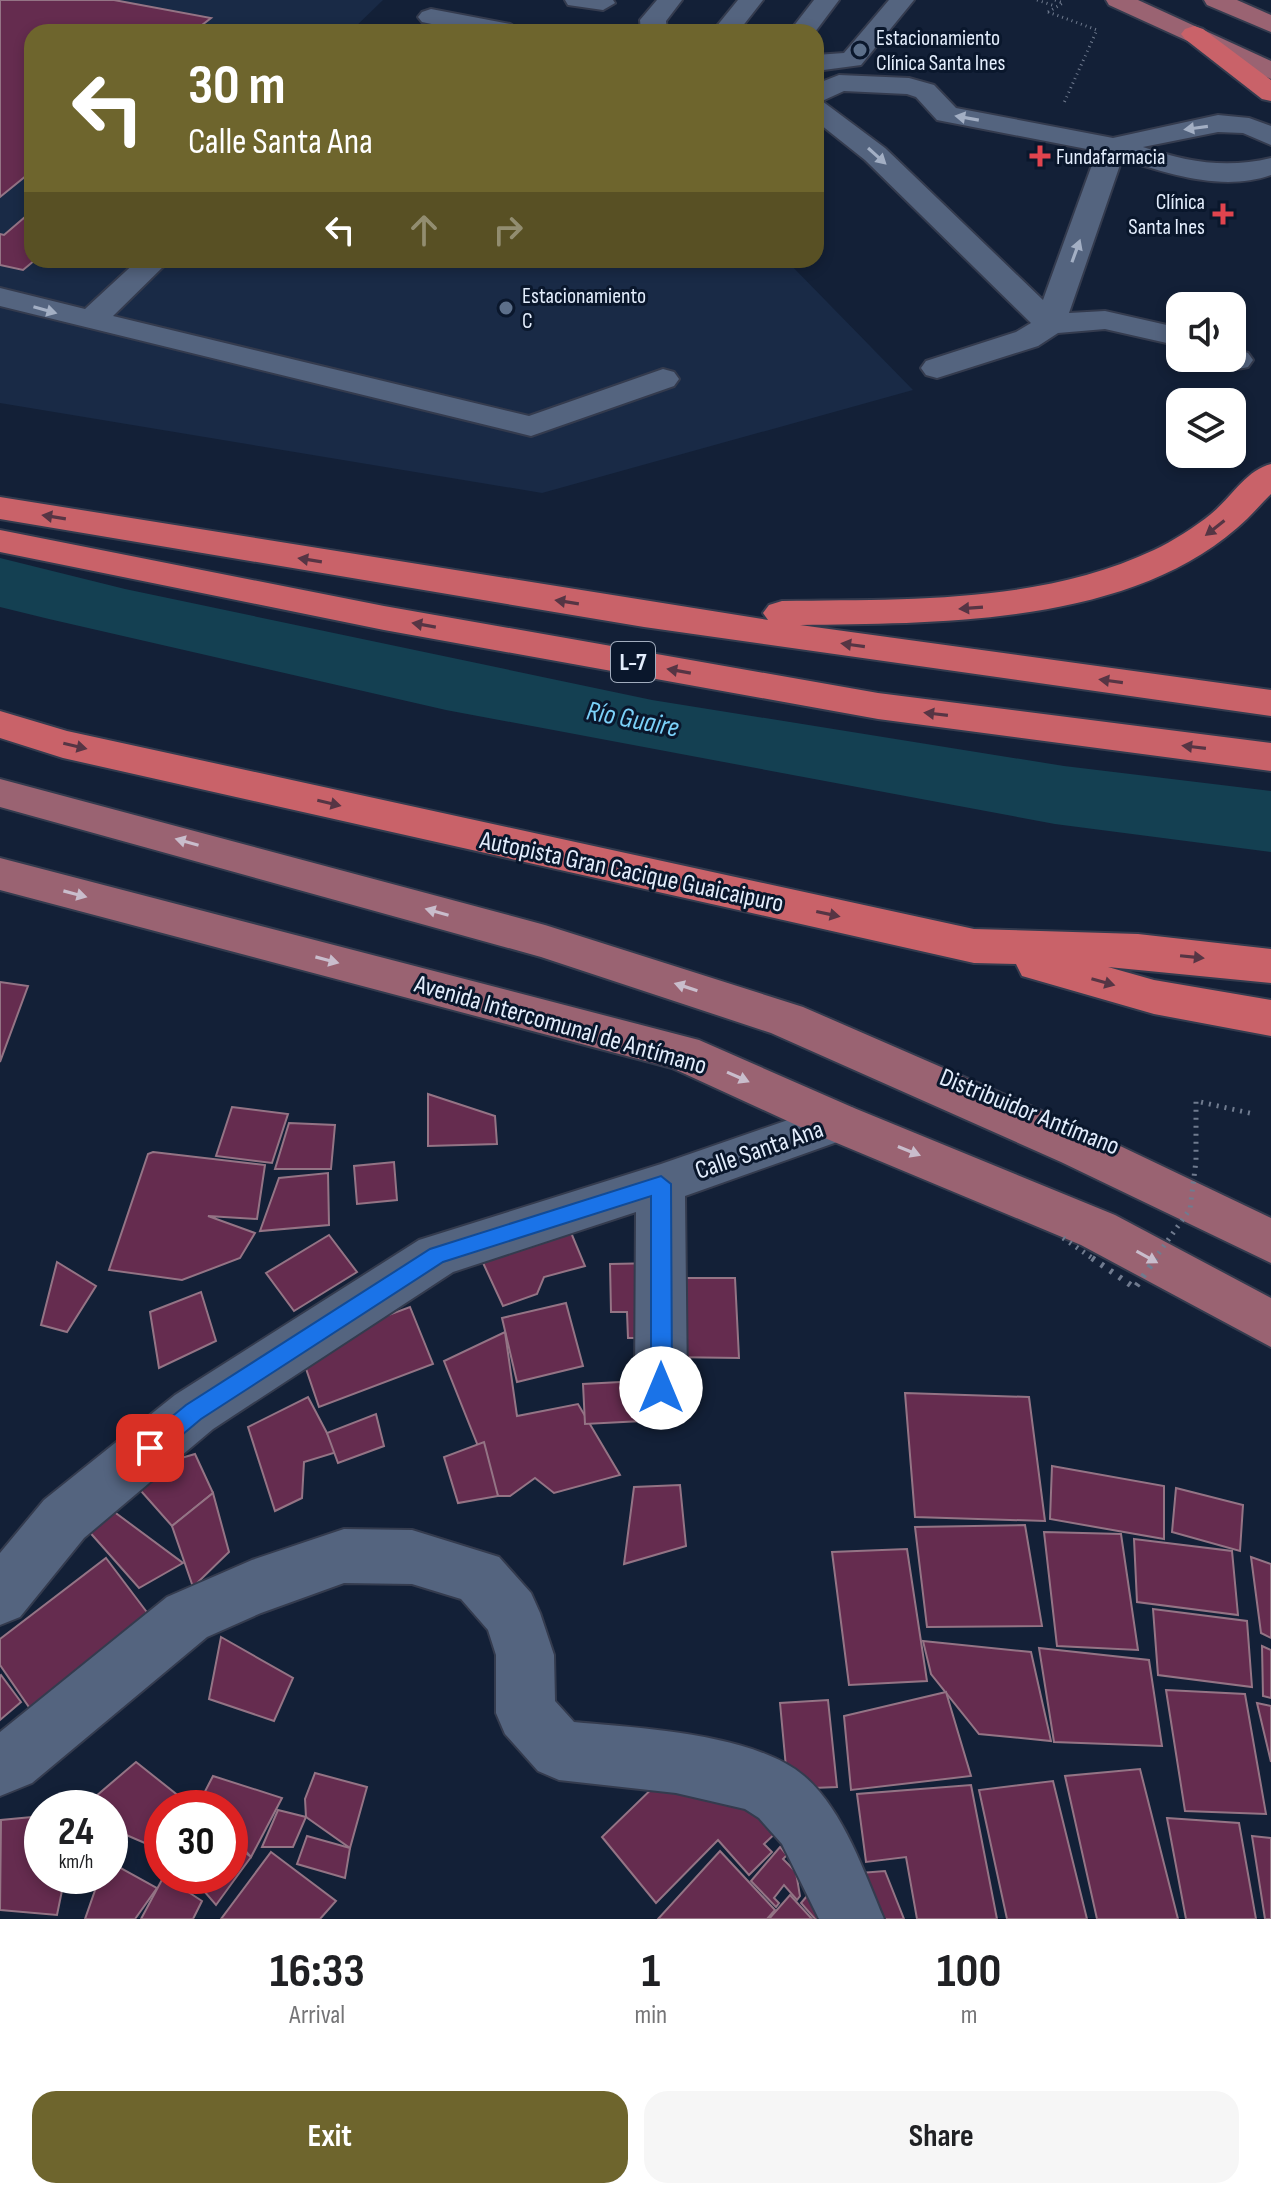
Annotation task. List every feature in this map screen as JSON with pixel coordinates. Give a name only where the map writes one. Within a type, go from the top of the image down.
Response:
[{"type":"highway","points":[[1194,34],[1271,93]]},
{"type":"highway","points":[[644,615],[935,610],[1031,602],[1161,562],[1210,532],[1250,499],[1271,474]]},
{"type":"highway","points":[[0,508],[644,615],[1271,703]]},
{"type":"highway","name":"L-7","points":[[0,541],[384,618],[878,706],[1271,757]]},
{"type":"highway","name":"Autopista Gran Cacique Guaicaipuro","points":[[0,724],[63,744],[974,946],[1138,951],[1271,966]]},
{"type":"highway","points":[[974,946],[1154,997],[1271,1018]]},
{"type":"main road","points":[[1118,0],[1271,71]]},
{"type":"main road","points":[[1216,0],[1271,24]]},
{"type":"main road","points":[[0,793],[86,814],[545,942],[787,1020],[931,1086],[1078,1148],[1271,1242]]},
{"type":"main road","name":"Avenida Intercomunal de Antímano","points":[[0,874],[683,1053],[837,1122],[1098,1230],[1271,1324]]},
{"type":"main road","name":"Distribuidor Antímano","points":[[787,1020],[1001,1096],[1271,1211]]},
{"type":"street","points":[[577,0],[603,3]]},
{"type":"street","points":[[653,24],[653,20],[670,0]]},
{"type":"street","points":[[732,24],[751,0]]},
{"type":"street","points":[[808,24],[827,0]]},
{"type":"street","points":[[824,83],[852,60],[902,0]]},
{"type":"street","points":[[824,87],[839,83],[909,86],[925,91],[947,114],[1113,146],[1160,164],[1200,171],[1261,172],[1271,166]]},
{"type":"street","points":[[824,95],[875,154],[1050,324]]},
{"type":"street","points":[[1113,146],[1223,124],[1248,125],[1271,137]]},
{"type":"street","points":[[1050,324],[1113,146]]},
{"type":"street","points":[[91,320],[146,268]]},
{"type":"street","points":[[0,297],[531,426],[663,379]]},
{"type":"street","points":[[937,368],[1027,339],[1050,324],[1105,320],[1166,334]]},
{"type":"street","name":"Calle Santa Ana","points":[[0,1597],[64,1519],[194,1412],[437,1255],[661,1184],[837,1122]]},
{"type":"street","points":[[661,1184],[661,1388]]},
{"type":"street","points":[[0,1766],[11,1762],[187,1617],[252,1588],[344,1556],[412,1557],[479,1577],[511,1613],[525,1655],[526,1713],[559,1750],[747,1777],[781,1796],[804,1824],[852,1919]]},
{"type":"path","points":[[1037,0],[1056,6]]},
{"type":"path","points":[[1050,133],[1097,30],[1048,12],[1063,3],[1055,0]]},
{"type":"path","points":[[1063,1238],[1135,1288],[1190,1209],[1196,1161],[1196,1101],[1254,1114]]},
{"type":"shaded area","points":[[0,0],[383,0],[358,24],[24,24],[24,268],[794,268],[913,390],[542,493],[0,403]]},
{"type":"water","name":"Río Guaire","points":[[0,558],[125,589],[652,700],[1064,766],[1271,791],[1271,852],[1055,824],[446,710],[49,619],[0,607]]},
{"type":"building","points":[[0,0],[114,0],[211,18],[203,24],[24,24],[24,178],[0,197]]},
{"type":"building","points":[[24,218],[23,270],[0,265],[0,234],[4,235]]},
{"type":"building","points":[[0,982],[28,986],[0,1062]]},
{"type":"building","points":[[428,1094],[495,1116],[497,1144],[428,1146]]},
{"type":"building","points":[[232,1107],[288,1114],[272,1163],[216,1156]]},
{"type":"building","points":[[289,1123],[335,1125],[331,1169],[275,1169]]},
{"type":"building","points":[[153,1152],[265,1165],[257,1219],[208,1216],[255,1233],[240,1258],[182,1280],[109,1270],[148,1154]]},
{"type":"building","points":[[394,1162],[397,1200],[357,1204],[354,1166]]},
{"type":"building","points":[[328,1173],[329,1225],[260,1231],[279,1178]]},
{"type":"building","points":[[567,1223],[585,1266],[544,1277],[537,1294],[503,1306],[478,1252]]},
{"type":"building","points":[[329,1235],[357,1272],[294,1311],[266,1273]]},
{"type":"building","points":[[57,1262],[96,1286],[67,1332],[41,1325]]},
{"type":"building","points":[[658,1263],[660,1338],[628,1338],[627,1312],[611,1312],[610,1264]]},
{"type":"building","points":[[667,1278],[735,1278],[739,1358],[668,1357]]},
{"type":"building","points":[[201,1292],[216,1341],[159,1368],[150,1312]]},
{"type":"building","points":[[566,1303],[583,1366],[517,1382],[502,1318]]},
{"type":"building","points":[[410,1307],[433,1364],[319,1407],[299,1348]]},
{"type":"building","points":[[505,1332],[517,1416],[578,1404],[620,1475],[554,1493],[535,1478],[510,1496],[498,1496],[444,1361]]},
{"type":"building","points":[[639,1381],[642,1421],[585,1424],[583,1384]]},
{"type":"building","points":[[905,1393],[1029,1397],[1045,1521],[915,1517]]},
{"type":"building","points":[[308,1397],[337,1452],[304,1462],[302,1498],[275,1511],[248,1427]]},
{"type":"building","points":[[376,1414],[384,1446],[338,1463],[327,1433]]},
{"type":"building","points":[[484,1442],[498,1496],[458,1503],[444,1457]]},
{"type":"building","points":[[195,1454],[213,1493],[172,1526],[126,1474]]},
{"type":"building","points":[[1052,1466],[1164,1486],[1164,1539],[1050,1519]]},
{"type":"building","points":[[680,1485],[686,1546],[624,1564],[634,1487]]},
{"type":"building","points":[[1176,1488],[1243,1505],[1240,1551],[1172,1532]]},
{"type":"building","points":[[213,1493],[229,1552],[193,1587],[172,1526]]},
{"type":"building","points":[[109,1508],[183,1563],[139,1588],[86,1528]]},
{"type":"building","points":[[1025,1525],[1042,1626],[927,1627],[915,1527]]},
{"type":"building","points":[[1044,1532],[1121,1534],[1138,1650],[1057,1646]]},
{"type":"building","points":[[1134,1539],[1232,1551],[1238,1615],[1137,1602]]},
{"type":"building","points":[[907,1549],[927,1681],[849,1685],[832,1552]]},
{"type":"building","points":[[1251,1557],[1271,1564],[1271,1638],[1261,1633]]},
{"type":"building","points":[[106,1558],[149,1615],[31,1710],[0,1665],[0,1639]]},
{"type":"building","points":[[1153,1609],[1247,1621],[1252,1687],[1158,1675]]},
{"type":"building","points":[[221,1637],[293,1678],[274,1721],[209,1699]]},
{"type":"building","points":[[923,1641],[1031,1652],[1051,1741],[979,1734],[931,1674]]},
{"type":"building","points":[[1262,1646],[1271,1650],[1271,1698],[1263,1696]]},
{"type":"building","points":[[1039,1648],[1149,1660],[1162,1746],[1054,1742]]},
{"type":"building","points":[[0,1676],[21,1702],[0,1720]]},
{"type":"building","points":[[1166,1690],[1245,1694],[1266,1814],[1185,1811]]},
{"type":"building","points":[[946,1692],[971,1776],[851,1790],[844,1716]]},
{"type":"building","points":[[828,1700],[837,1787],[788,1789],[780,1703]]},
{"type":"building","points":[[1257,1703],[1271,1706],[1271,1762]]},
{"type":"building","points":[[136,1762],[171,1790],[144,1790],[144,1843],[128,1836],[128,1790],[103,1790]]},
{"type":"building","points":[[1140,1769],[1178,1919],[1097,1919],[1065,1776]]},
{"type":"building","points":[[315,1773],[367,1787],[350,1848],[306,1817],[305,1799]]},
{"type":"building","points":[[213,1776],[282,1798],[251,1857],[248,1854],[248,1790],[206,1790]]},
{"type":"building","points":[[665,1776],[764,1807],[782,1827],[764,1844],[772,1852],[749,1875],[718,1840],[656,1903],[602,1837]]},
{"type":"building","points":[[1053,1781],[1087,1919],[1007,1919],[979,1790]]},
{"type":"building","points":[[971,1785],[997,1919],[917,1919],[906,1857],[866,1862],[857,1794]]},
{"type":"building","points":[[278,1810],[306,1817],[293,1847],[262,1847]]},
{"type":"building","points":[[24,1818],[24,1894],[61,1894],[57,1915],[0,1910],[1,1820]]},
{"type":"building","points":[[1167,1818],[1239,1823],[1256,1919],[1186,1919]]},
{"type":"building","points":[[307,1836],[350,1848],[345,1878],[297,1864]]},
{"type":"building","points":[[1252,1836],[1271,1838],[1271,1919],[1265,1919]]},
{"type":"building","points":[[780,1847],[787,1855],[783,1859],[796,1872],[800,1896],[797,1900],[784,1885],[774,1898],[779,1903],[776,1907],[751,1881]]},
{"type":"building","points":[[720,1851],[775,1910],[767,1919],[658,1919]]},
{"type":"building","points":[[271,1852],[336,1901],[320,1919],[221,1919],[240,1894],[248,1894],[248,1883]]},
{"type":"building","points":[[885,1871],[904,1919],[865,1919],[848,1874]]},
{"type":"building","points":[[128,1872],[144,1881],[144,1894],[153,1894],[135,1919],[85,1919],[94,1894],[128,1894]]},
{"type":"building","points":[[824,1891],[824,1919],[815,1919],[801,1903],[807,1896]]},
{"type":"building","points":[[154,1894],[191,1894],[202,1901],[193,1919],[141,1919]]},
{"type":"building","points":[[207,1894],[224,1894],[216,1905]]},
{"type":"building","points":[[790,1895],[812,1919],[769,1919]]},
{"type":"place","name":"Estacionamiento Clínica Santa Ines","points":[[860,50]]},
{"type":"place","name":"Fundafarmacia","points":[[1040,156]]},
{"type":"place","name":"Clínica Santa Ines","points":[[1223,214]]},
{"type":"place","name":"Estacionamiento C","points":[[506,308]]},
{"type":"route","points":[[150,1448],[194,1412],[437,1255],[661,1184],[661,1388]]}]
